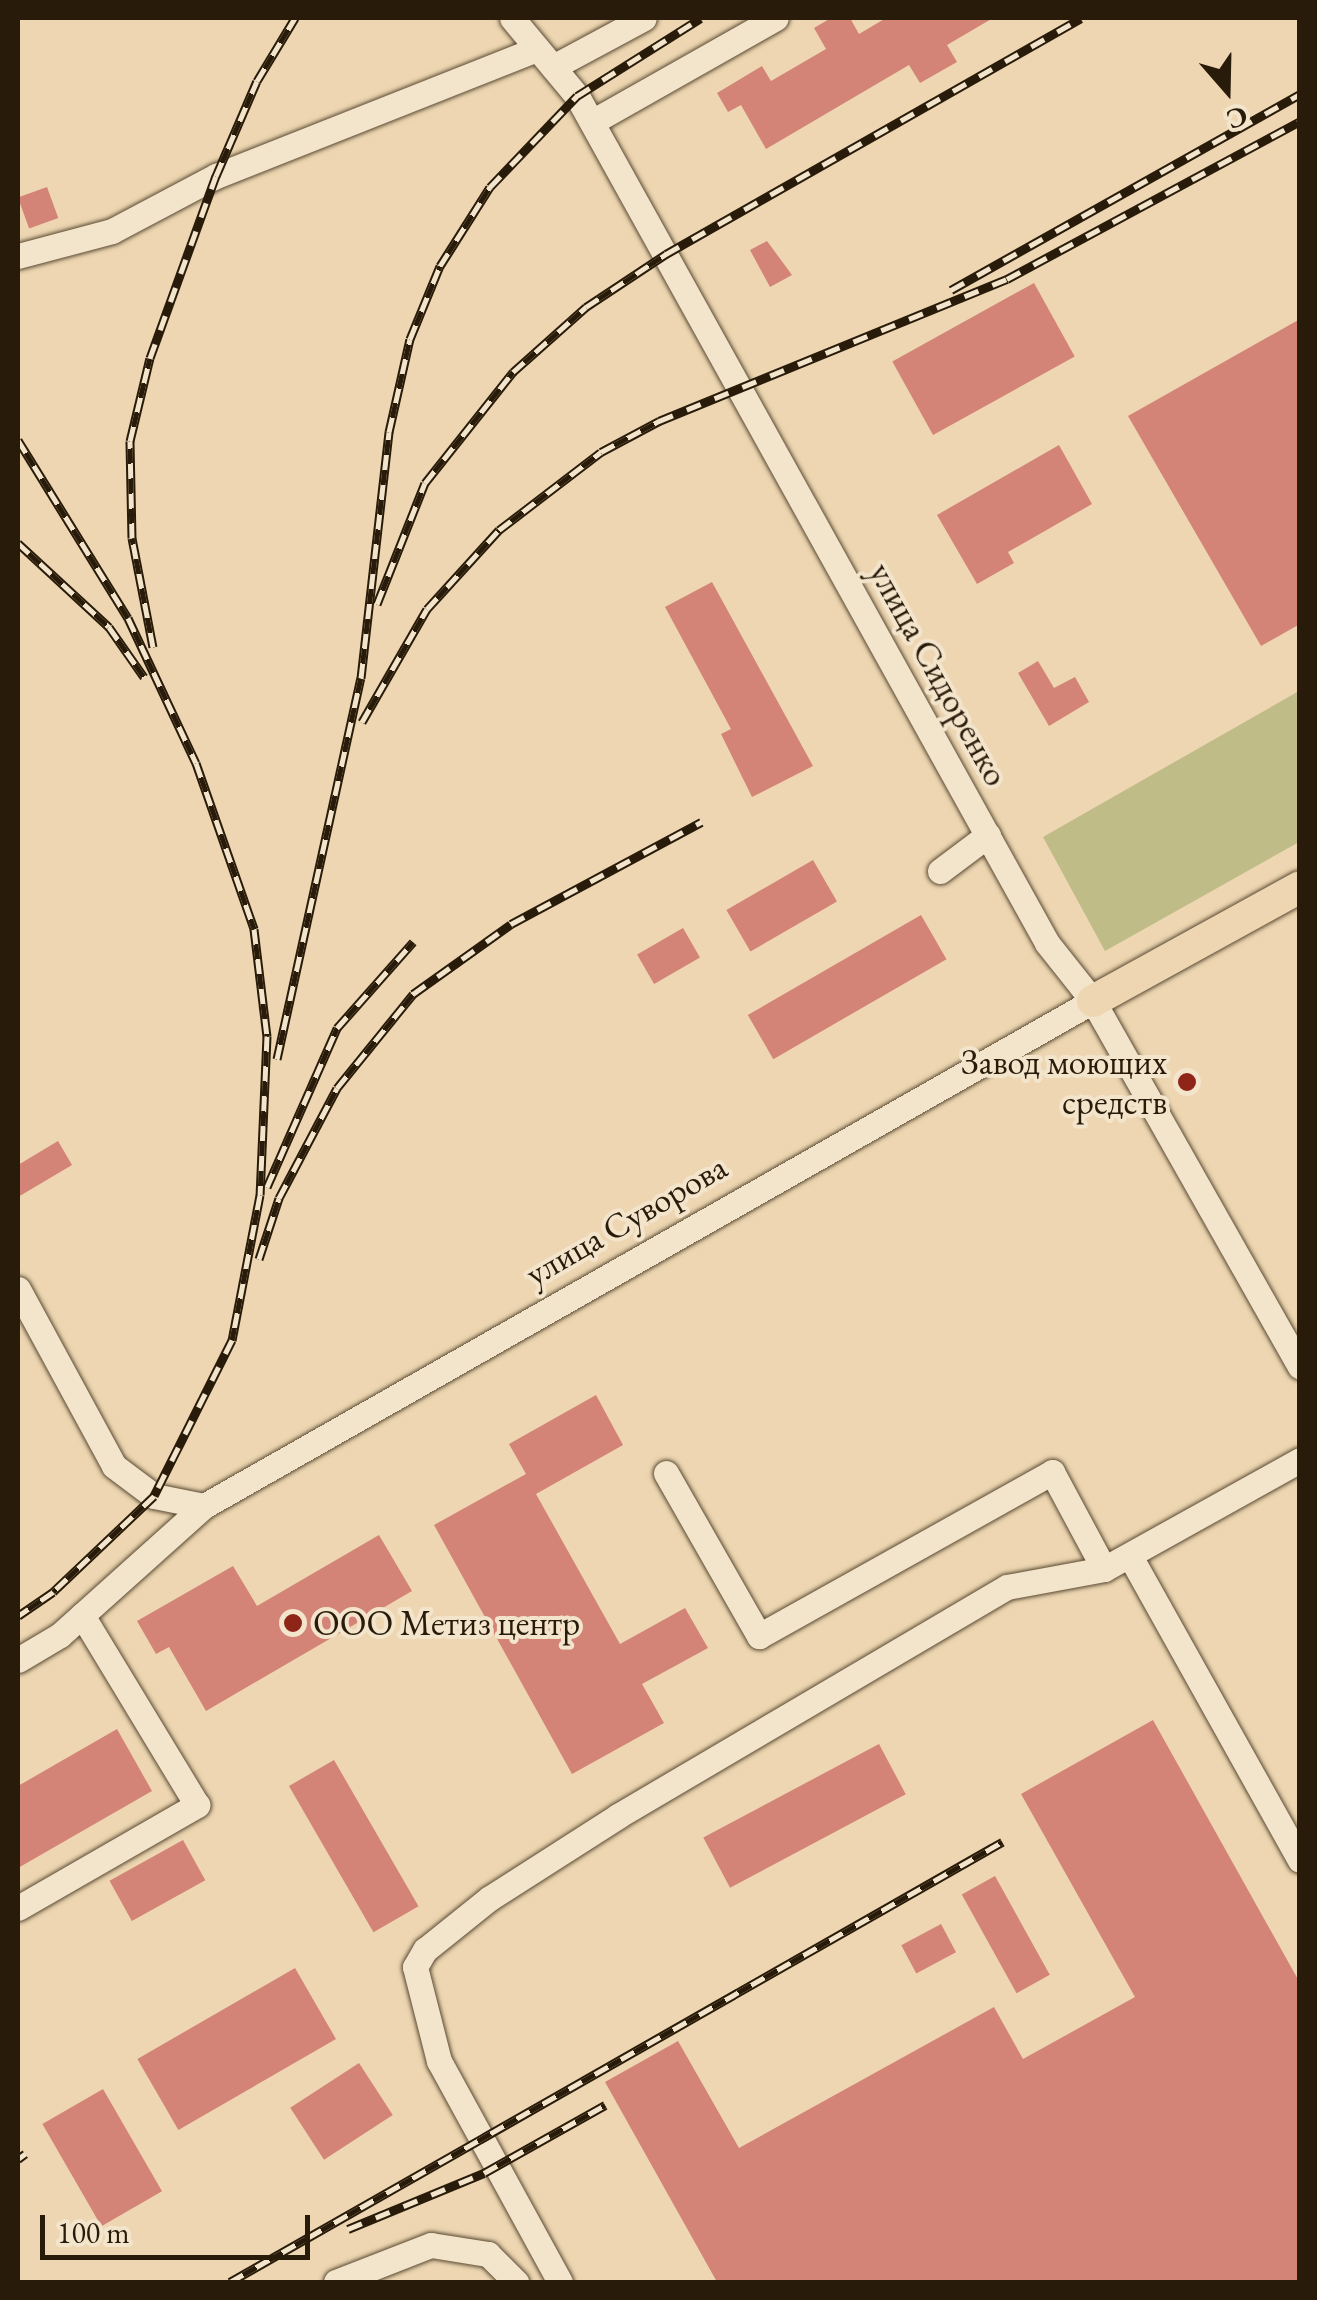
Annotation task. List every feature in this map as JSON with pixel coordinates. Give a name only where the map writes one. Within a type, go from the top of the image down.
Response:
[{"type":"main road","name":"улица Суворова","points":[[1093,1001],[1300,887]]},
{"type":"street","name":"улица Сидоренко","points":[[512,18],[592,122],[1047,943],[1093,1001],[1300,1367]]},
{"type":"street","points":[[18,256],[112,231],[216,176],[545,58],[644,18]]},
{"type":"street","points":[[592,122],[776,18]]},
{"type":"street","points":[[940,871],[988,835]]},
{"type":"street","name":"улица Суворова","points":[[18,1660],[82,1615],[204,1506],[1093,1001]]},
{"type":"street","points":[[18,1289],[114,1466],[154,1496],[204,1506]]},
{"type":"street","points":[[560,2282],[439,2061],[415,1967],[424,1950],[490,1898],[618,1816],[1007,1587],[1104,1570],[1300,1460]]},
{"type":"street","points":[[666,1472],[759,1636],[1052,1472],[1104,1570]]},
{"type":"street","points":[[1130,1556],[1300,1860]]},
{"type":"street","points":[[18,1908],[197,1805],[82,1615]]},
{"type":"street","points":[[336,2282],[431,2245],[488,2254],[516,2282]]},
{"type":"shaded area","points":[[1299,691],[1299,842],[1105,951],[1043,837]]},
{"type":"building","points":[[831,18],[850,18],[859,34],[886,18],[993,18],[947,45],[957,62],[920,83],[909,65],[766,149],[741,105],[728,112],[717,93],[762,66],[771,81],[826,49],[814,28]]},
{"type":"building","points":[[47,187],[58,218],[29,229],[18,198]]},
{"type":"building","points":[[767,241],[792,275],[770,287],[750,250]]},
{"type":"building","points":[[1034,283],[1075,356],[933,435],[892,362]]},
{"type":"building","points":[[1300,319],[1300,624],[1261,646],[1128,416]]},
{"type":"building","points":[[1059,445],[1092,504],[1008,552],[1014,563],[977,584],[937,515]]},
{"type":"building","points":[[712,582],[813,766],[752,797],[721,734],[731,729],[665,607]]},
{"type":"building","points":[[1038,661],[1054,688],[1075,677],[1089,702],[1049,726],[1018,673]]},
{"type":"building","points":[[813,860],[837,902],[750,952],[726,910]]},
{"type":"building","points":[[921,915],[946,959],[773,1059],[748,1015]]},
{"type":"building","points":[[683,928],[700,957],[654,984],[637,955]]},
{"type":"building","points":[[58,1141],[72,1165],[18,1197],[18,1165]]},
{"type":"building","points":[[596,1395],[623,1445],[536,1494],[620,1644],[685,1608],[708,1648],[642,1684],[664,1723],[572,1774],[434,1525],[526,1474],[509,1444]]},
{"type":"building","name":"ООО Метиз центр","points":[[379,1535],[412,1591],[206,1711],[169,1647],[156,1654],[137,1621],[233,1566],[257,1606]]},
{"type":"building","points":[[1153,1720],[1300,1983],[1300,2282],[717,2282],[605,2082],[678,2041],[739,2148],[994,2007],[1023,2059],[1135,1997],[1021,1794]]},
{"type":"building","points":[[117,1729],[152,1791],[18,1868],[18,1786]]},
{"type":"building","points":[[879,1744],[906,1794],[730,1888],[703,1837]]},
{"type":"building","points":[[334,1760],[418,1906],[373,1932],[289,1786]]},
{"type":"building","points":[[183,1840],[205,1880],[132,1921],[110,1881]]},
{"type":"building","points":[[995,1876],[1050,1975],[1017,1993],[962,1894]]},
{"type":"building","points":[[941,1924],[956,1952],[916,1973],[901,1945]]},
{"type":"building","points":[[295,1968],[336,2039],[178,2130],[137,2059]]},
{"type":"building","points":[[359,2063],[393,2115],[324,2160],[290,2108]]},
{"type":"building","points":[[103,2089],[162,2191],[101,2226],[42,2124]]},
{"type":"railway","points":[[153,647],[132,538],[130,441],[150,358],[216,176],[257,81],[295,18]]},
{"type":"railway","points":[[277,1059],[361,678],[389,432],[410,339],[440,266],[490,187],[577,96],[701,18]]},
{"type":"railway","points":[[377,604],[425,483],[513,372],[586,307],[666,254],[1081,18]]},
{"type":"railway","points":[[951,290],[1300,94]]},
{"type":"railway","points":[[362,722],[427,609],[499,530],[601,452],[659,421],[1007,279],[1300,121]]},
{"type":"railway","points":[[18,440],[128,618],[196,763],[254,929],[267,1036],[260,1195],[232,1340],[154,1496],[53,1592],[18,1616]]},
{"type":"railway","points":[[18,543],[109,627],[144,677]]},
{"type":"railway","points":[[259,1259],[279,1198],[337,1088],[413,994],[511,924],[701,822]]},
{"type":"railway","points":[[267,1187],[337,1028],[413,942]]},
{"type":"railway","points":[[230,2282],[1002,1842]]},
{"type":"railway","points":[[348,2229],[484,2173],[605,2105]]},
{"type":"railway","points":[[18,2159],[25,2154]]},
{"type":"place","name":"Завод моющих средств","points":[[1187,1082]]},
{"type":"place","name":"ООО Метиз центр","points":[[293,1623]]}]
